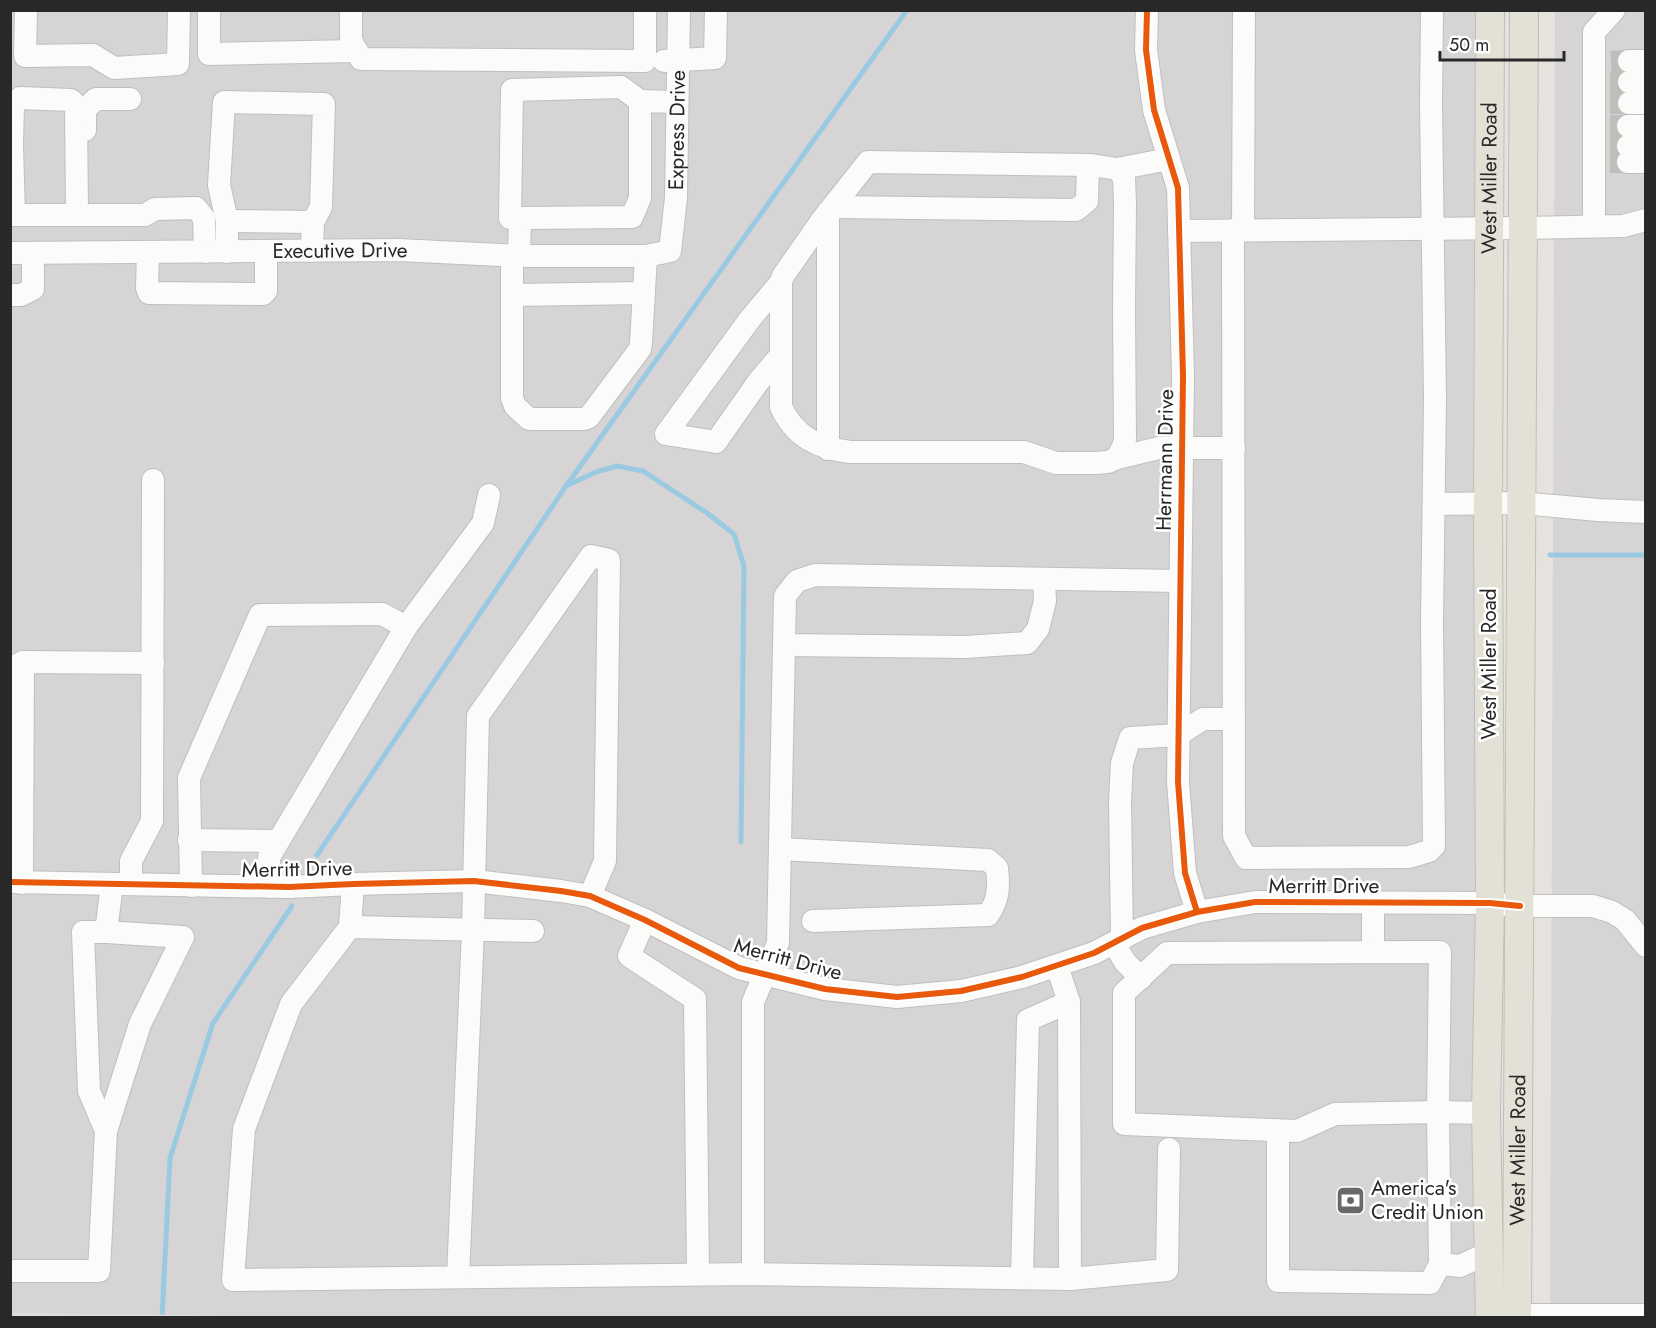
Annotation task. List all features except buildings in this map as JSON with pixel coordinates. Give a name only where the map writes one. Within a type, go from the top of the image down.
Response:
[{"type":"main road","name":"West Miller Road","points":[[1490,10],[1488,503],[1490,903],[1486,1113],[1488,1253],[1503,1316]]},
{"type":"main road","name":"West Miller Road","points":[[1503,1316],[1518,1021],[1520,906],[1524,10]]},
{"type":"street","points":[[26,11],[25,56],[93,56],[114,68],[178,64],[179,10]]},
{"type":"street","points":[[209,10],[209,54],[357,51]]},
{"type":"street","points":[[351,10],[351,40],[362,59],[645,61],[715,58],[716,10]]},
{"type":"street","points":[[645,10],[645,61]]},
{"type":"street","name":"Express Drive","points":[[670,250],[676,198],[679,10]]},
{"type":"street","name":"Herrmann Drive","points":[[1147,10],[1146,50],[1154,110],[1178,188],[1183,376],[1178,782],[1185,873],[1197,912]]},
{"type":"street","points":[[1244,10],[1234,448],[1234,836],[1246,858],[1409,857],[1429,851],[1434,846],[1432,622],[1435,399],[1431,10]]},
{"type":"street","points":[[1594,226],[1619,145],[1620,73],[1594,32],[1614,10]]},
{"type":"street","points":[[640,102],[640,198],[632,217],[510,218],[512,90],[621,87],[640,102],[678,102]]},
{"type":"street","points":[[100,253],[87,215],[76,105],[71,100],[20,98],[13,105],[12,215],[87,215],[145,214],[155,209],[196,208],[204,218],[216,252]]},
{"type":"street","points":[[87,215],[85,109],[96,99],[130,99]]},
{"type":"street","points":[[216,252],[227,221],[219,185],[224,102],[324,104],[321,207],[313,222],[312,251]]},
{"type":"street","points":[[1169,159],[1117,169],[1088,165],[868,162],[830,209],[783,276],[781,282],[781,407],[788,421],[811,441],[828,449],[850,452],[1024,452],[1056,463],[1096,463],[1108,462],[1159,448],[1234,448]]},
{"type":"street","points":[[830,209],[1076,210],[1087,201],[1088,165]]},
{"type":"street","points":[[1117,169],[1124,177],[1125,204],[1125,439],[1117,458]]},
{"type":"street","points":[[640,198],[676,198]]},
{"type":"street","points":[[828,449],[830,209]]},
{"type":"street","points":[[10,295],[21,295],[33,289],[48,215]]},
{"type":"street","points":[[520,218],[512,295],[512,398],[515,406],[529,419],[584,419],[589,417],[640,349],[646,256]]},
{"type":"street","points":[[1179,231],[1623,226],[1646,220]]},
{"type":"street","points":[[227,221],[313,222]]},
{"type":"street","name":"Executive Drive","points":[[10,253],[399,250],[516,256],[646,256],[670,250]]},
{"type":"street","points":[[148,253],[147,288],[149,293],[263,294],[267,291],[267,252]]},
{"type":"street","points":[[781,282],[750,319],[666,434],[716,442],[758,382],[781,355]]},
{"type":"street","points":[[512,295],[644,293]]},
{"type":"street","points":[[106,932],[130,861],[152,821],[153,480]]},
{"type":"street","points":[[270,887],[269,857],[406,627],[483,523],[489,495]]},
{"type":"street","points":[[1434,504],[1521,503],[1646,512]]},
{"type":"street","points":[[458,1277],[473,930],[477,716],[591,556],[609,560],[605,861],[590,896]]},
{"type":"street","points":[[753,1274],[753,1002],[778,943],[786,596],[796,581],[815,575],[1180,581]]},
{"type":"street","points":[[784,645],[965,647],[1027,643],[1038,629],[1045,601],[1044,579]]},
{"type":"street","points":[[191,886],[189,778],[260,615],[382,614],[406,627]]},
{"type":"street","points":[[16,882],[17,665],[153,663]]},
{"type":"street","points":[[1141,978],[1125,962],[1118,941],[1122,763],[1130,738],[1179,735],[1203,719],[1234,719]]},
{"type":"street","points":[[189,840],[278,841]]},
{"type":"street","points":[[780,849],[988,860],[997,868],[999,881],[995,904],[988,915],[813,921]]},
{"type":"street","name":"Merritt Drive","points":[[16,882],[270,887],[474,881],[561,891],[590,896],[645,920],[739,968],[825,989],[897,997],[961,991],[1022,977],[1094,953],[1142,928],[1197,912],[1255,902],[1593,906],[1612,912],[1625,920],[1646,945]]},
{"type":"street","points":[[353,884],[350,927],[291,1004],[243,1129],[233,1280],[698,1274],[1070,1279],[1167,1270],[1169,1149]]},
{"type":"street","points":[[1373,903],[1373,951]]},
{"type":"street","points":[[645,920],[629,956],[696,999],[698,1274]]},
{"type":"street","points":[[350,927],[533,930]]},
{"type":"street","points":[[10,1271],[99,1271],[106,1131],[141,1024],[183,937],[83,932],[89,1092],[106,1131]]},
{"type":"street","points":[[1278,1130],[1278,1281],[1430,1283],[1440,1264],[1438,1112],[1440,952],[1167,953],[1124,993],[1125,1124],[1278,1130],[1297,1131],[1335,1114],[1438,1112],[1486,1113]]},
{"type":"street","points":[[1057,966],[1069,1002],[1070,1279]]},
{"type":"street","points":[[1022,1278],[1028,1020],[1069,1002]]},
{"type":"street","points":[[1440,1264],[1460,1266],[1488,1253]]},
{"type":"street","points":[[1503,1316],[1646,1315]]},
{"type":"shaded area","points":[[10,11],[1483,11],[1477,1317],[11,1317]]},
{"type":"shaded area","points":[[1555,11],[1645,11],[1645,1317],[1550,1318]]},
{"type":"waterway","points":[[317,855],[566,486],[907,10]]},
{"type":"waterway","points":[[568,485],[596,472],[617,466],[643,471],[707,513],[734,534],[744,566],[741,842]]},
{"type":"waterway","points":[[1550,555],[1646,555]]},
{"type":"waterway","points":[[162,1318],[170,1158],[213,1023],[292,906]]},
{"type":"tunnel","points":[[1611,62],[1629,61]]},
{"type":"tunnel","points":[[1610,82],[1629,82]]},
{"type":"tunnel","points":[[1610,103],[1629,103]]},
{"type":"tunnel","points":[[1610,126],[1628,126]]},
{"type":"tunnel","points":[[1610,146],[1628,146]]},
{"type":"tunnel","points":[[1610,162],[1628,162]]},
{"type":"railway","points":[[10,1315],[240,1318]]},
{"type":"cycle path","points":[[1147,10],[1146,50],[1154,110],[1178,188],[1183,376],[1178,782],[1185,873],[1197,912]]},
{"type":"cycle path","points":[[10,882],[289,887],[474,881],[561,891],[590,896],[645,920],[739,968],[825,989],[897,997],[961,991],[1022,977],[1094,953],[1142,928],[1197,912],[1255,902],[1490,903],[1520,906]]},
{"type":"place","name":"America's Credit Union","points":[[1350,1200]]}]
